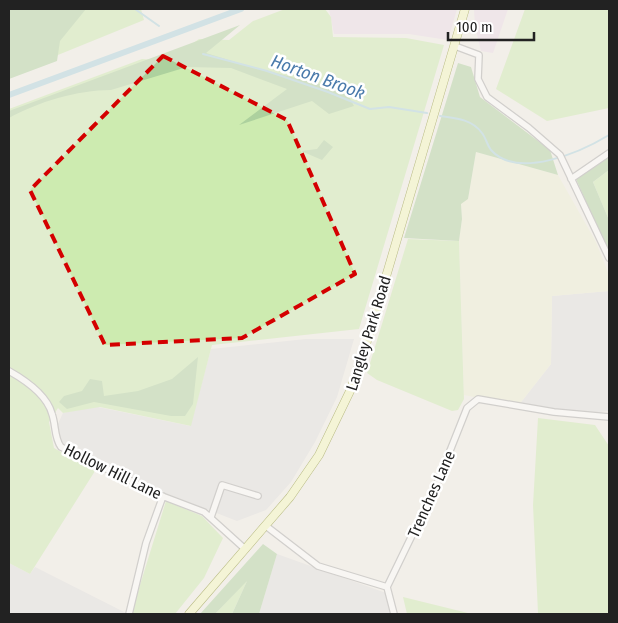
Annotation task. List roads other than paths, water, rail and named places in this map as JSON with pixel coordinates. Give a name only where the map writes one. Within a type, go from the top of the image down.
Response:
[{"type":"main road","name":"Langley Park Road","points":[[189,614],[290,496],[319,455],[351,389],[465,9]]},
{"type":"street","points":[[455,46],[479,55],[478,80],[487,97],[529,128],[561,157],[609,258]]},
{"type":"street","points":[[571,179],[609,153]]},
{"type":"street","name":"Hollow Hill Lane","points":[[9,371],[22,379],[46,401],[53,415],[56,438],[61,448],[211,517],[245,548]]},
{"type":"street","name":"Trenches Lane","points":[[387,587],[436,486],[467,408],[478,399],[554,412],[609,417]]},
{"type":"street","points":[[211,517],[222,484],[258,496]]},
{"type":"street","points":[[129,614],[146,543],[163,496]]},
{"type":"street","points":[[266,526],[318,566],[387,587],[394,614]]},
{"type":"waterway","name":"Horton Brook","points":[[135,9],[159,26]]},
{"type":"waterway","points":[[9,95],[241,9]]},
{"type":"waterway","name":"Horton Brook","points":[[203,54],[267,71],[370,109],[389,107],[427,113]]},
{"type":"waterway","name":"Horton Brook","points":[[440,116],[463,120],[478,128],[491,150],[503,159],[517,163],[550,160],[583,149],[609,135]]}]
